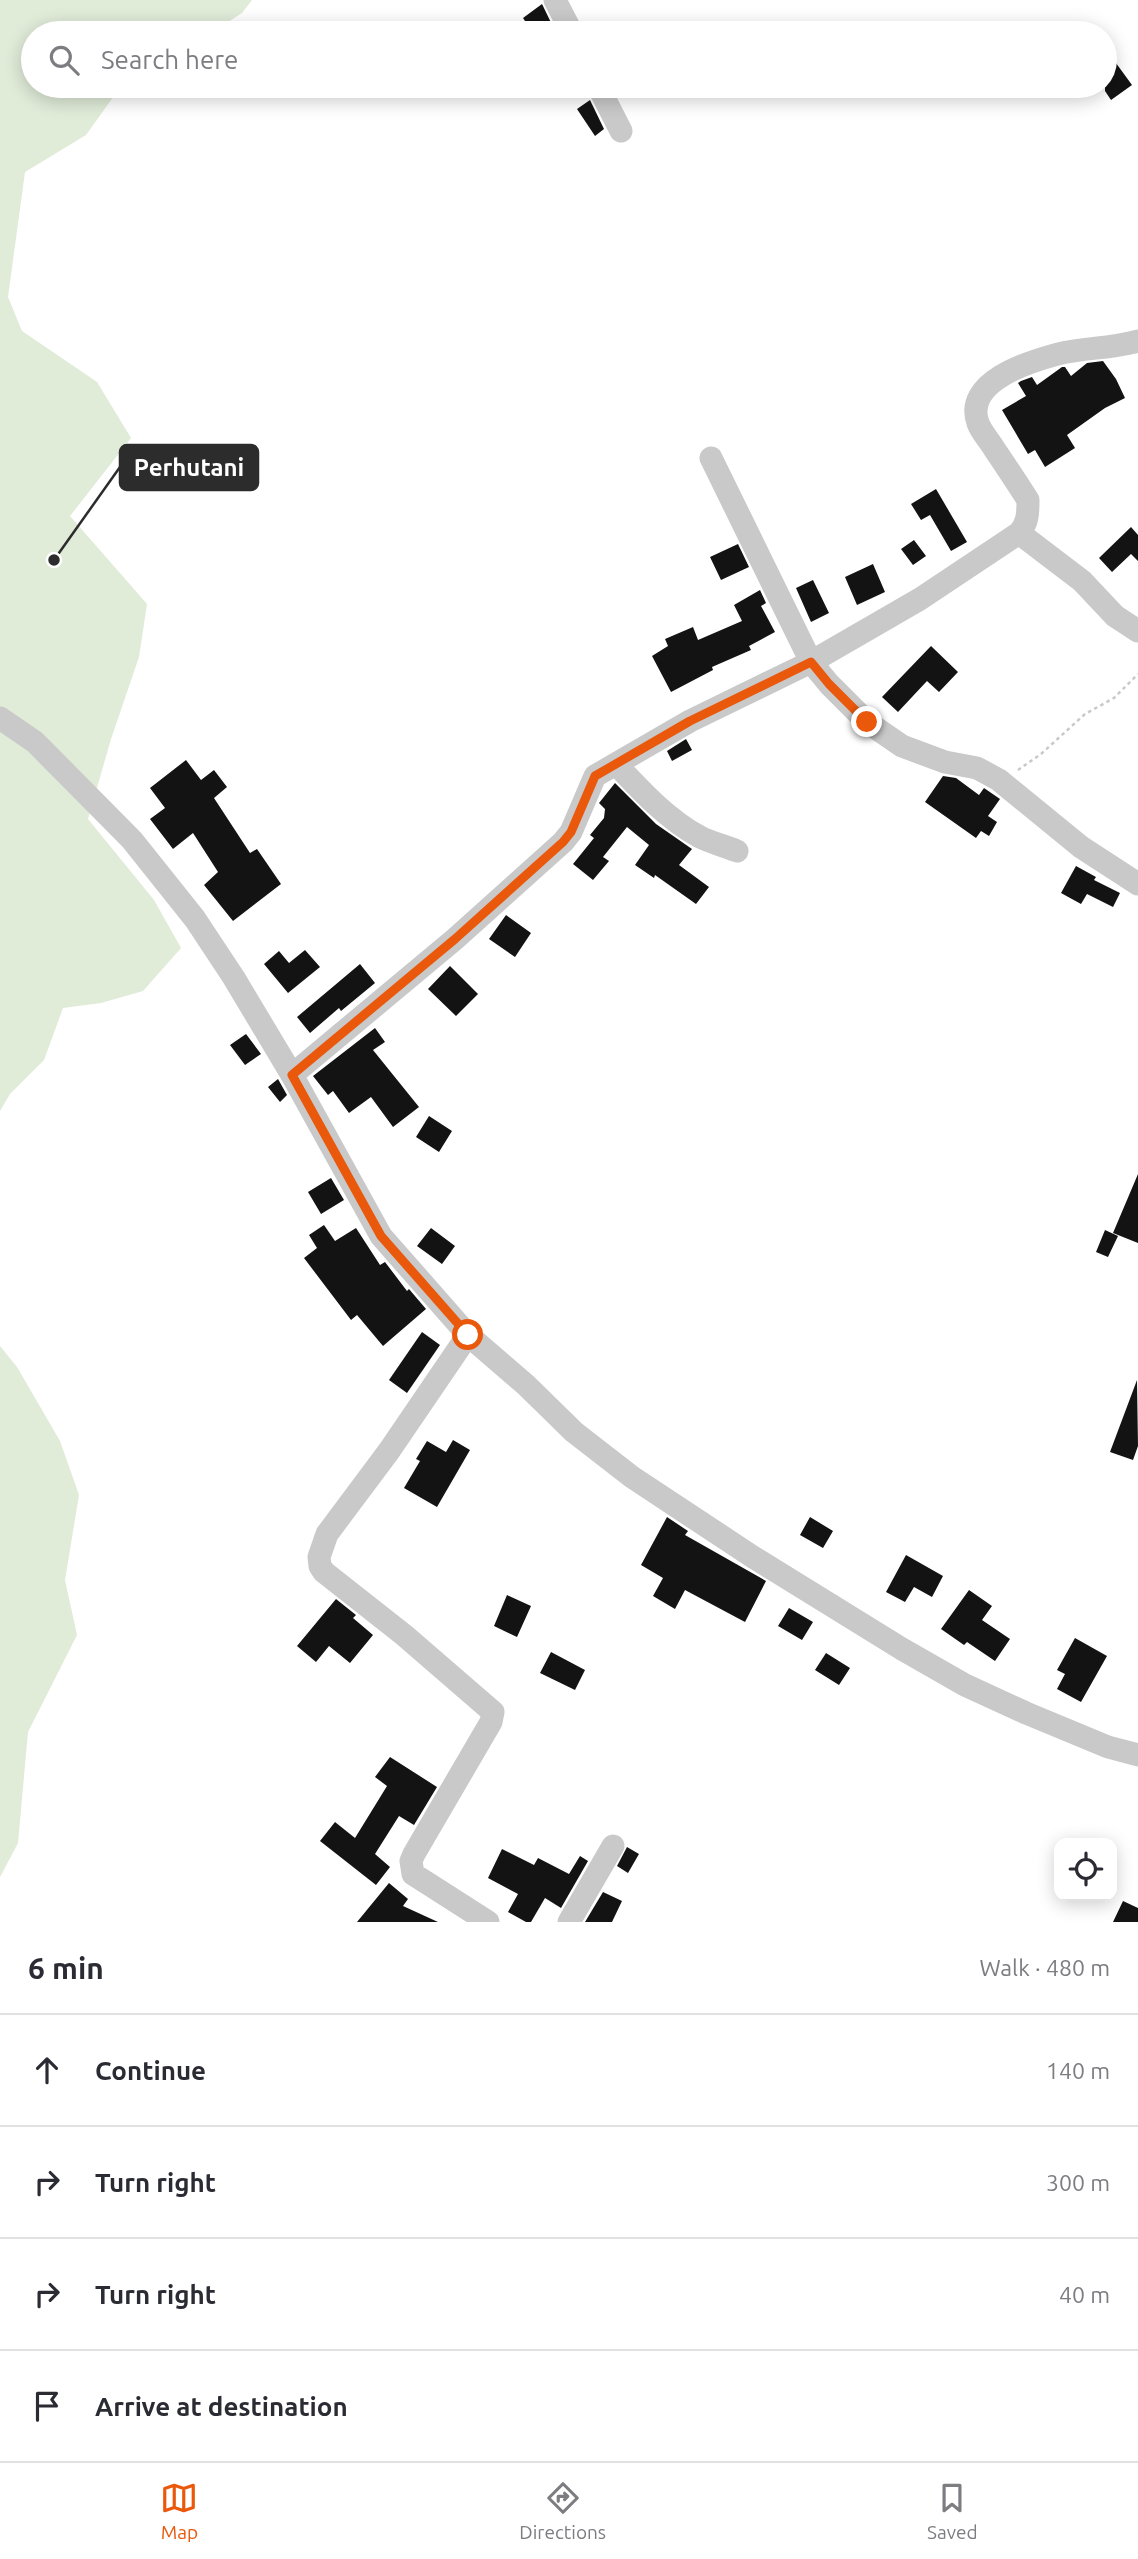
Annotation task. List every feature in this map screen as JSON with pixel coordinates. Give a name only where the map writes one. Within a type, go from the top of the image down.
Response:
[{"type":"street","points":[[555,0],[566,21]]},
{"type":"street","points":[[604,98],[621,131]]},
{"type":"street","points":[[292,1075],[455,939],[563,842],[571,832],[595,776],[690,721],[811,662],[920,599],[1019,533],[1025,526],[1028,500],[978,424],[975,408],[977,397],[985,387],[1000,377],[1058,354],[1138,341]]},
{"type":"street","points":[[711,458],[811,662],[867,722],[902,746],[945,762],[977,768],[999,780],[1081,847],[1138,884]]},
{"type":"street","points":[[1019,533],[1082,581],[1115,616],[1138,631]]},
{"type":"street","points":[[0,718],[35,743],[132,840],[195,919],[292,1075],[381,1236],[468,1335],[584,1440],[632,1477],[753,1558],[965,1685],[1074,1734],[1138,1755]]},
{"type":"street","points":[[615,764],[643,793],[699,836],[737,851]]},
{"type":"street","points":[[468,1335],[389,1451],[327,1534],[319,1557],[324,1573],[404,1635],[493,1712],[491,1722],[414,1854],[411,1868],[413,1874],[488,1922]]},
{"type":"street","points":[[569,1922],[613,1846]]},
{"type":"path","points":[[999,780],[1041,754],[1085,714],[1114,698],[1138,674]]},
{"type":"green space","points":[[0,0],[252,0],[242,13],[230,21],[21,21],[21,98],[112,98],[86,135],[25,172],[8,297],[22,331],[97,382],[131,438],[70,516],[147,604],[139,657],[88,819],[154,900],[181,948],[143,991],[101,1003],[63,1008],[44,1060],[10,1094],[0,1111]]},
{"type":"green space","points":[[0,1346],[17,1367],[60,1441],[79,1495],[65,1580],[77,1635],[28,1732],[18,1843],[0,1877]]},
{"type":"building","points":[[542,4],[550,21],[525,21],[523,18]]},
{"type":"building","points":[[1117,64],[1132,85],[1117,96]]},
{"type":"building","points":[[590,100],[604,129],[595,136],[577,109]]},
{"type":"building","points":[[1103,361],[1125,398],[1105,408],[1067,435],[1075,448],[1045,467],[1035,450],[1028,454],[1002,410],[1026,396],[1018,383],[1021,381],[1032,377],[1037,385],[1062,367],[1065,367],[1071,376],[1087,363]]},
{"type":"building","points":[[936,489],[967,542],[951,551],[930,515],[921,520],[911,504]]},
{"type":"building","points":[[1131,527],[1138,535],[1138,561],[1131,554],[1112,572],[1099,558]]},
{"type":"building","points":[[914,540],[926,556],[913,565],[901,549]]},
{"type":"building","points":[[738,544],[749,567],[721,580],[710,557]]},
{"type":"building","points":[[873,564],[885,592],[857,605],[845,577]]},
{"type":"building","points":[[813,580],[829,613],[811,622],[796,588]]},
{"type":"building","points":[[760,590],[766,603],[761,606],[775,632],[749,646],[751,650],[712,667],[713,670],[671,692],[652,656],[668,646],[665,639],[693,627],[698,640],[742,621],[734,605]]},
{"type":"building","points":[[931,646],[958,672],[939,692],[927,681],[898,712],[882,697]]},
{"type":"building","points":[[686,739],[692,750],[672,761],[667,751]]},
{"type":"building","points":[[186,760],[201,780],[214,770],[227,787],[214,798],[250,853],[257,849],[281,884],[233,921],[204,885],[218,872],[193,833],[173,849],[150,819],[165,808],[150,788]]},
{"type":"building","points":[[943,776],[956,778],[979,795],[984,788],[1000,799],[988,816],[997,822],[989,836],[981,831],[976,838],[925,802]]},
{"type":"building","points":[[615,783],[656,824],[692,849],[679,865],[709,887],[696,904],[655,875],[654,878],[635,865],[649,845],[627,827],[603,857],[609,861],[593,880],[573,864],[594,838],[590,835],[604,818],[605,809],[599,803]]},
{"type":"building","points":[[1076,866],[1096,877],[1094,880],[1120,893],[1113,907],[1087,894],[1081,904],[1061,893]]},
{"type":"building","points":[[506,915],[531,933],[515,957],[489,939]]},
{"type":"building","points":[[305,950],[320,967],[288,993],[264,964],[279,951],[289,963]]},
{"type":"building","points":[[360,964],[375,983],[341,1011],[339,1008],[310,1033],[297,1017]]},
{"type":"building","points":[[450,966],[478,994],[456,1016],[428,989]]},
{"type":"building","points":[[375,1028],[385,1042],[373,1050],[419,1107],[393,1127],[371,1097],[349,1113],[333,1091],[328,1095],[313,1076]]},
{"type":"building","points":[[246,1034],[261,1054],[245,1065],[230,1045]]},
{"type":"building","points":[[278,1079],[287,1095],[280,1102],[268,1087]]},
{"type":"building","points":[[429,1116],[452,1131],[439,1152],[416,1137]]},
{"type":"building","points":[[1138,1174],[1138,1243],[1113,1233]]},
{"type":"building","points":[[331,1178],[344,1200],[321,1214],[308,1192]]},
{"type":"building","points":[[324,1225],[335,1241],[356,1228],[380,1265],[385,1262],[407,1291],[409,1289],[426,1309],[383,1346],[357,1315],[351,1320],[304,1258],[317,1248],[309,1235]]},
{"type":"building","points":[[431,1228],[455,1246],[442,1264],[417,1246]]},
{"type":"building","points":[[1105,1230],[1118,1236],[1108,1257],[1096,1252]]},
{"type":"building","points":[[422,1332],[440,1345],[407,1393],[389,1380]]},
{"type":"building","points":[[1137,1380],[1138,1446],[1133,1460],[1110,1452]]},
{"type":"building","points":[[453,1440],[470,1450],[437,1507],[404,1488],[420,1461],[416,1459],[427,1441],[446,1452]]},
{"type":"building","points":[[667,1517],[688,1531],[685,1535],[766,1581],[745,1622],[685,1590],[675,1609],[653,1596],[663,1578],[641,1565]]},
{"type":"building","points":[[810,1517],[833,1531],[823,1548],[800,1535]]},
{"type":"building","points":[[906,1555],[943,1576],[932,1597],[914,1587],[905,1602],[886,1592]]},
{"type":"building","points":[[969,1590],[992,1606],[982,1620],[1010,1639],[995,1661],[941,1629]]},
{"type":"building","points":[[507,1595],[531,1606],[517,1637],[494,1626]]},
{"type":"building","points":[[336,1599],[356,1615],[353,1618],[373,1635],[350,1663],[329,1646],[316,1662],[297,1646]]},
{"type":"building","points":[[789,1608],[813,1622],[802,1640],[778,1626]]},
{"type":"building","points":[[1075,1638],[1107,1656],[1081,1702],[1057,1689],[1065,1674],[1057,1670]]},
{"type":"building","points":[[551,1652],[585,1670],[575,1690],[540,1673]]},
{"type":"building","points":[[826,1653],[850,1668],[839,1685],[815,1670]]},
{"type":"building","points":[[390,1757],[437,1787],[414,1825],[399,1816],[375,1854],[390,1867],[376,1885],[320,1841],[335,1822],[355,1838],[387,1786],[375,1777]]},
{"type":"building","points":[[627,1847],[639,1854],[628,1873],[617,1866]]},
{"type":"building","points":[[502,1849],[534,1865],[538,1858],[569,1874],[580,1856],[588,1861],[561,1908],[545,1898],[531,1922],[526,1922],[508,1912],[518,1894],[488,1878]]},
{"type":"building","points":[[389,1883],[408,1899],[403,1906],[438,1922],[357,1922]]},
{"type":"building","points":[[603,1892],[622,1901],[612,1922],[585,1922]]},
{"type":"building","points":[[1123,1901],[1138,1908],[1138,1922],[1113,1922]]},
{"type":"place","name":"Perhutani","points":[[54,560]]},
{"type":"route","points":[[468,1335],[381,1236],[292,1075],[455,939],[563,842],[571,832],[595,776],[690,721],[811,662],[867,722]]}]
